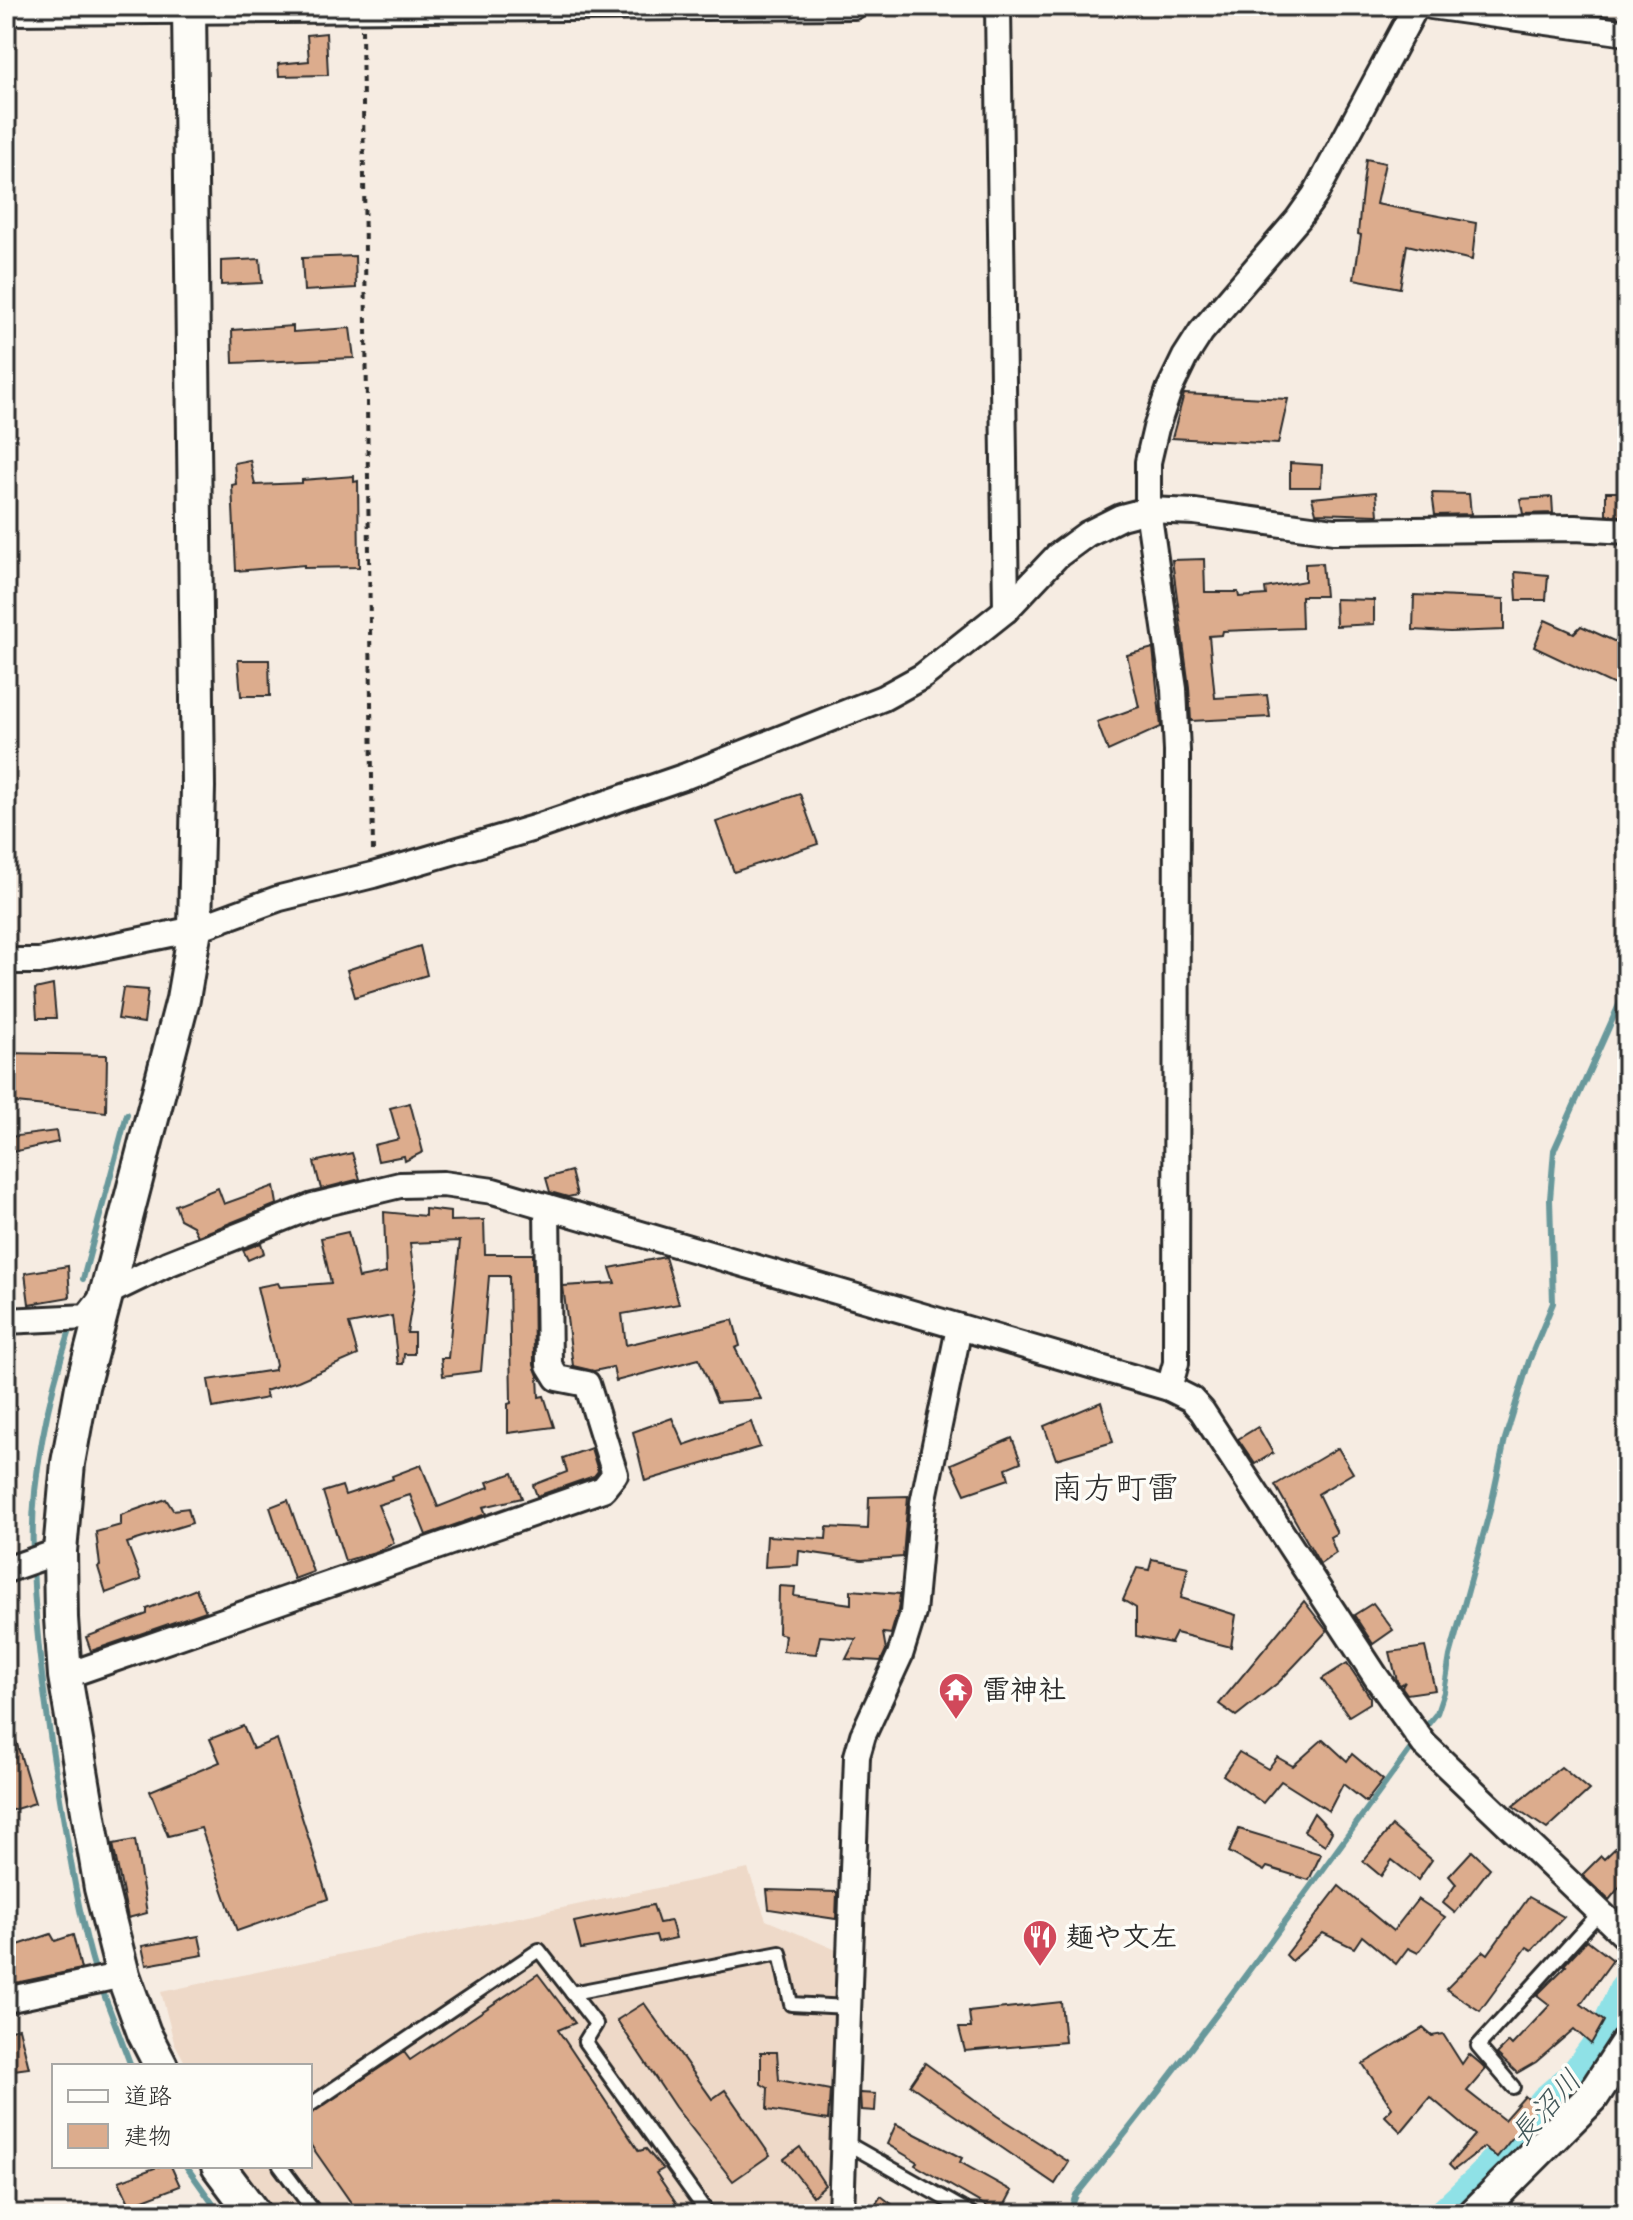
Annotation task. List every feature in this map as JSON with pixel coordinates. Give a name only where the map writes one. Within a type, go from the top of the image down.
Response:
[{"type":"street","points":[[6,12],[854,6]]},
{"type":"street","points":[[998,6],[1006,610]]},
{"type":"street","points":[[1169,1388],[1176,1363],[1177,751],[1174,689],[1148,510],[1148,462],[1169,390],[1185,357],[1201,332],[1315,195],[1416,6]]},
{"type":"street","points":[[1431,6],[1627,33]]},
{"type":"street","points":[[160,2064],[144,2033],[107,1978],[101,1888],[65,1676],[61,1618],[33,1560],[68,1463],[82,1387],[105,1294],[183,999],[195,929],[198,787],[189,9]]},
{"type":"street","points":[[6,961],[39,961],[195,929],[280,898],[373,875],[534,828],[658,786],[883,698],[923,676],[1006,610],[1057,556],[1087,534],[1121,517],[1148,510],[1195,512],[1334,531],[1575,528],[1627,531]]},
{"type":"street","points":[[6,1321],[87,1317],[105,1294],[167,1264],[313,1206],[400,1185],[443,1184],[493,1191],[1169,1388],[1191,1399],[1202,1411],[1419,1737],[1627,1938]]},
{"type":"street","points":[[65,1676],[603,1489],[615,1474],[587,1384],[557,1378],[549,1365],[547,1207]]},
{"type":"street","points":[[841,2214],[857,1756],[863,1735],[900,1655],[913,1613],[923,1503],[959,1328]]},
{"type":"street","points":[[6,2000],[107,1978]]},
{"type":"street","points":[[1475,2214],[1592,2097],[1627,2043]]},
{"type":"street","points":[[220,2168],[254,2214]]},
{"type":"lane","points":[[1513,2087],[1478,2046],[1600,1912]]},
{"type":"lane","points":[[312,2104],[539,1950],[596,2024],[585,2042],[708,2214]]},
{"type":"lane","points":[[572,1993],[780,1953],[791,2004],[848,2007]]},
{"type":"lane","points":[[843,2141],[972,2214]]},
{"type":"lane","points":[[282,2168],[316,2214]]},
{"type":"path","points":[[362,11],[373,875]]},
{"type":"shaded area","points":[[748,1869],[766,1920],[839,1951],[831,2214],[267,2214],[243,2168],[312,2168],[312,2064],[186,2064],[174,2042],[161,1992]]},
{"type":"building","points":[[326,33],[328,75],[279,76],[278,64],[309,61],[307,35]]},
{"type":"building","points":[[1366,159],[1385,163],[1376,204],[1476,223],[1472,260],[1407,245],[1400,288],[1354,279],[1361,235],[1358,234]]},
{"type":"building","points":[[355,256],[356,288],[304,291],[302,258]]},
{"type":"building","points":[[260,259],[262,283],[221,285],[221,261]]},
{"type":"building","points":[[293,326],[293,332],[350,328],[354,358],[233,363],[232,330]]},
{"type":"building","points":[[1184,394],[1288,399],[1278,444],[1172,438]]},
{"type":"building","points":[[250,460],[255,485],[354,476],[354,482],[358,481],[359,567],[304,568],[304,565],[236,571],[232,485],[236,484],[234,463]]},
{"type":"building","points":[[1290,463],[1322,465],[1321,487],[1290,487]]},
{"type":"building","points":[[1376,492],[1378,515],[1316,513],[1312,498]]},
{"type":"building","points":[[1606,492],[1627,492],[1627,516],[1606,515]]},
{"type":"building","points":[[1432,493],[1469,494],[1471,514],[1435,515]]},
{"type":"building","points":[[1552,497],[1553,513],[1523,514],[1520,499]]},
{"type":"building","points":[[1204,559],[1205,592],[1238,592],[1239,597],[1266,595],[1265,588],[1305,581],[1305,564],[1322,563],[1325,596],[1301,596],[1302,628],[1223,631],[1222,635],[1209,636],[1215,698],[1267,695],[1270,717],[1191,721],[1172,560]]},
{"type":"building","points":[[1515,572],[1548,575],[1546,600],[1517,600]]},
{"type":"building","points":[[1414,595],[1504,599],[1504,630],[1413,630]]},
{"type":"building","points":[[1335,599],[1374,600],[1374,624],[1336,626]]},
{"type":"building","points":[[1545,620],[1574,633],[1581,626],[1627,647],[1627,691],[1534,647]]},
{"type":"building","points":[[1153,648],[1161,727],[1108,751],[1097,722],[1139,707],[1127,655]]},
{"type":"building","points":[[238,660],[269,660],[270,696],[241,696]]},
{"type":"building","points":[[800,794],[818,844],[734,872],[716,822]]},
{"type":"building","points":[[420,946],[427,975],[355,997],[347,970]]},
{"type":"building","points":[[53,985],[56,1018],[37,1018],[35,989]]},
{"type":"building","points":[[123,988],[148,990],[144,1023],[118,1019]]},
{"type":"building","points":[[6,1053],[107,1055],[106,1112],[6,1102]]},
{"type":"building","points":[[410,1103],[423,1152],[405,1161],[404,1156],[378,1161],[374,1145],[399,1139],[390,1108]]},
{"type":"building","points":[[56,1131],[58,1142],[12,1152],[9,1137]]},
{"type":"building","points":[[352,1153],[360,1179],[321,1189],[314,1162]]},
{"type":"building","points":[[571,1171],[577,1195],[568,1197],[550,1192],[546,1178]]},
{"type":"building","points":[[274,1186],[277,1204],[198,1236],[193,1226],[180,1219],[175,1205],[218,1188],[224,1204]]},
{"type":"building","points":[[425,1209],[450,1212],[450,1221],[484,1220],[485,1254],[533,1254],[534,1365],[539,1397],[544,1396],[554,1427],[508,1433],[508,1404],[511,1403],[509,1276],[489,1276],[481,1371],[443,1376],[441,1358],[448,1358],[460,1241],[410,1243],[415,1285],[407,1333],[414,1333],[414,1354],[404,1354],[403,1364],[398,1364],[392,1316],[349,1324],[358,1355],[298,1381],[265,1391],[267,1398],[213,1408],[208,1380],[274,1370],[276,1365],[257,1287],[278,1283],[280,1287],[331,1283],[321,1238],[348,1232],[359,1278],[386,1273],[384,1212],[425,1216]]},
{"type":"building","points":[[261,1243],[264,1253],[248,1260],[243,1250]]},
{"type":"building","points":[[665,1257],[679,1304],[622,1314],[626,1345],[733,1320],[740,1346],[735,1348],[761,1399],[717,1402],[699,1359],[616,1381],[613,1367],[594,1371],[573,1366],[563,1286],[615,1283],[610,1268]]},
{"type":"building","points":[[68,1266],[70,1297],[29,1304],[25,1273]]},
{"type":"building","points":[[1101,1402],[1113,1442],[1056,1459],[1044,1426]]},
{"type":"building","points":[[672,1418],[684,1445],[751,1422],[760,1447],[645,1481],[633,1432]]},
{"type":"building","points":[[1258,1427],[1273,1453],[1255,1464],[1238,1439]]},
{"type":"building","points":[[1012,1438],[1021,1462],[1006,1468],[1009,1479],[965,1494],[951,1464]]},
{"type":"building","points":[[591,1448],[598,1471],[594,1476],[537,1496],[533,1485],[567,1472],[563,1458]]},
{"type":"building","points":[[1338,1448],[1353,1473],[1318,1494],[1337,1533],[1330,1537],[1336,1553],[1320,1564],[1275,1485]]},
{"type":"building","points":[[421,1465],[438,1507],[489,1487],[487,1482],[513,1473],[522,1498],[483,1507],[486,1514],[426,1535],[410,1495],[378,1505],[394,1543],[345,1561],[323,1492],[342,1486],[345,1495],[393,1479],[392,1476]]},
{"type":"building","points":[[908,1496],[903,1557],[862,1560],[799,1551],[798,1565],[765,1567],[767,1536],[826,1539],[827,1527],[868,1529],[869,1497]]},
{"type":"building","points":[[166,1499],[173,1510],[188,1508],[192,1523],[127,1543],[141,1580],[106,1593],[98,1567],[96,1532],[121,1525],[121,1515]]},
{"type":"building","points":[[288,1500],[313,1572],[294,1579],[270,1507]]},
{"type":"building","points":[[1152,1559],[1188,1567],[1181,1598],[1236,1615],[1231,1647],[1176,1633],[1171,1643],[1136,1636],[1136,1608],[1123,1600],[1137,1568],[1149,1570]]},
{"type":"building","points":[[779,1586],[795,1587],[794,1596],[851,1604],[851,1590],[900,1594],[891,1634],[883,1633],[886,1650],[881,1661],[846,1659],[856,1639],[820,1636],[816,1654],[783,1651],[785,1635],[778,1633]]},
{"type":"building","points":[[196,1589],[206,1611],[91,1651],[86,1637],[147,1614],[147,1609]]},
{"type":"building","points":[[1304,1601],[1327,1631],[1279,1682],[1236,1716],[1219,1704]]},
{"type":"building","points":[[1373,1603],[1393,1630],[1373,1644],[1354,1615]]},
{"type":"building","points":[[1425,1647],[1435,1690],[1407,1694],[1402,1687],[1405,1682],[1400,1685],[1397,1681],[1390,1652]]},
{"type":"building","points":[[1347,1663],[1370,1697],[1370,1703],[1349,1716],[1322,1679]]},
{"type":"building","points":[[6,1721],[10,1721],[35,1803],[6,1812]]},
{"type":"building","points":[[243,1726],[253,1749],[277,1739],[328,1899],[237,1931],[201,1828],[168,1836],[150,1791],[220,1762],[210,1739]]},
{"type":"building","points":[[1323,1739],[1347,1761],[1352,1754],[1383,1780],[1366,1802],[1343,1784],[1329,1811],[1281,1781],[1263,1803],[1223,1775],[1239,1752],[1268,1769],[1277,1757],[1293,1766]]},
{"type":"building","points":[[1561,1767],[1589,1790],[1547,1829],[1513,1806]]},
{"type":"building","points":[[1314,1813],[1332,1832],[1325,1845],[1304,1831]]},
{"type":"building","points":[[1392,1826],[1432,1860],[1418,1880],[1392,1860],[1381,1876],[1363,1861]]},
{"type":"building","points":[[1239,1829],[1321,1854],[1309,1880],[1267,1867],[1264,1871],[1229,1852]]},
{"type":"building","points":[[1627,1837],[1627,1878],[1609,1900],[1582,1875]]},
{"type":"building","points":[[135,1840],[147,1913],[128,1918],[113,1844]]},
{"type":"building","points":[[1472,1851],[1490,1868],[1455,1913],[1443,1903],[1456,1884],[1449,1876]]},
{"type":"building","points":[[1339,1886],[1393,1931],[1418,1899],[1445,1917],[1418,1953],[1408,1948],[1396,1964],[1362,1936],[1354,1948],[1323,1933],[1292,1961],[1286,1955]]},
{"type":"building","points":[[767,1890],[837,1892],[836,1919],[769,1909]]},
{"type":"building","points":[[1529,1897],[1564,1917],[1532,1950],[1527,1947],[1480,2011],[1446,1989],[1484,1951],[1488,1954]]},
{"type":"building","points":[[653,1905],[659,1923],[671,1921],[676,1938],[658,1942],[656,1935],[581,1949],[574,1922]]},
{"type":"building","points":[[51,1934],[55,1941],[73,1935],[81,1969],[6,1985],[6,1949]]},
{"type":"building","points":[[199,1936],[203,1955],[146,1965],[142,1946]]},
{"type":"building","points":[[1587,1940],[1613,1960],[1581,2004],[1604,2021],[1591,2044],[1574,2029],[1536,2062],[1517,2073],[1497,2054],[1509,2042],[1512,2045],[1550,2005],[1537,1995]]},
{"type":"building","points":[[538,1974],[575,2023],[558,2030],[639,2151],[646,2149],[663,2169],[656,2173],[684,2214],[359,2214],[312,2147],[312,2113],[404,2052],[410,2060]]},
{"type":"building","points":[[1061,2002],[1065,2042],[965,2051],[959,2028],[971,2028],[969,2012]]},
{"type":"building","points":[[644,2003],[712,2099],[725,2090],[770,2155],[733,2181],[675,2107],[617,2020]]},
{"type":"building","points":[[19,2028],[29,2068],[6,2071],[6,2031]]},
{"type":"building","points":[[1423,2028],[1432,2036],[1443,2034],[1462,2064],[1469,2054],[1486,2069],[1467,2091],[1504,2120],[1525,2096],[1537,2107],[1497,2157],[1484,2147],[1454,2170],[1449,2165],[1475,2135],[1430,2097],[1401,2132],[1385,2116],[1392,2108],[1363,2064]]},
{"type":"building","points":[[761,2052],[777,2052],[779,2080],[830,2090],[828,2120],[767,2110],[768,2088],[761,2084]]},
{"type":"building","points":[[925,2063],[997,2116],[1069,2162],[1055,2184],[910,2085]]},
{"type":"building","points":[[860,2093],[876,2094],[875,2111],[861,2110]]},
{"type":"building","points":[[896,2124],[962,2158],[960,2162],[1012,2191],[1000,2214],[915,2165],[917,2162],[887,2144]]},
{"type":"building","points":[[800,2147],[825,2185],[813,2196],[784,2159]]},
{"type":"building","points":[[155,2168],[172,2168],[180,2186],[130,2205],[119,2181]]},
{"type":"building","points":[[881,2196],[905,2214],[869,2214]]},
{"type":"waterway","points":[[1421,1733],[1437,1713],[1444,1692],[1450,1656],[1490,1510],[1505,1439],[1529,1361],[1553,1303],[1550,1199],[1554,1150],[1627,987]]},
{"type":"waterway","points":[[83,1279],[127,1114]]},
{"type":"waterway","points":[[33,1555],[34,1499],[42,1440],[71,1327]]},
{"type":"waterway","points":[[33,1566],[40,1656],[61,1805],[76,1889],[96,1973]]},
{"type":"waterway","points":[[1069,2214],[1076,2195],[1206,2028],[1415,1743]]},
{"type":"waterway","points":[[100,1984],[130,2064]]},
{"type":"waterway","name":"長沼川","points":[[1447,2214],[1485,2178],[1547,2103],[1576,2078],[1604,2040],[1627,1989]]},
{"type":"waterway","points":[[187,2168],[220,2214]]},
{"type":"place","name":"雷神社","points":[[956,1721]]},
{"type":"place","name":"麺や文左","points":[[1040,1968]]},
{"type":"district","name":"南方町雷","points":[[1115,1487]]}]
